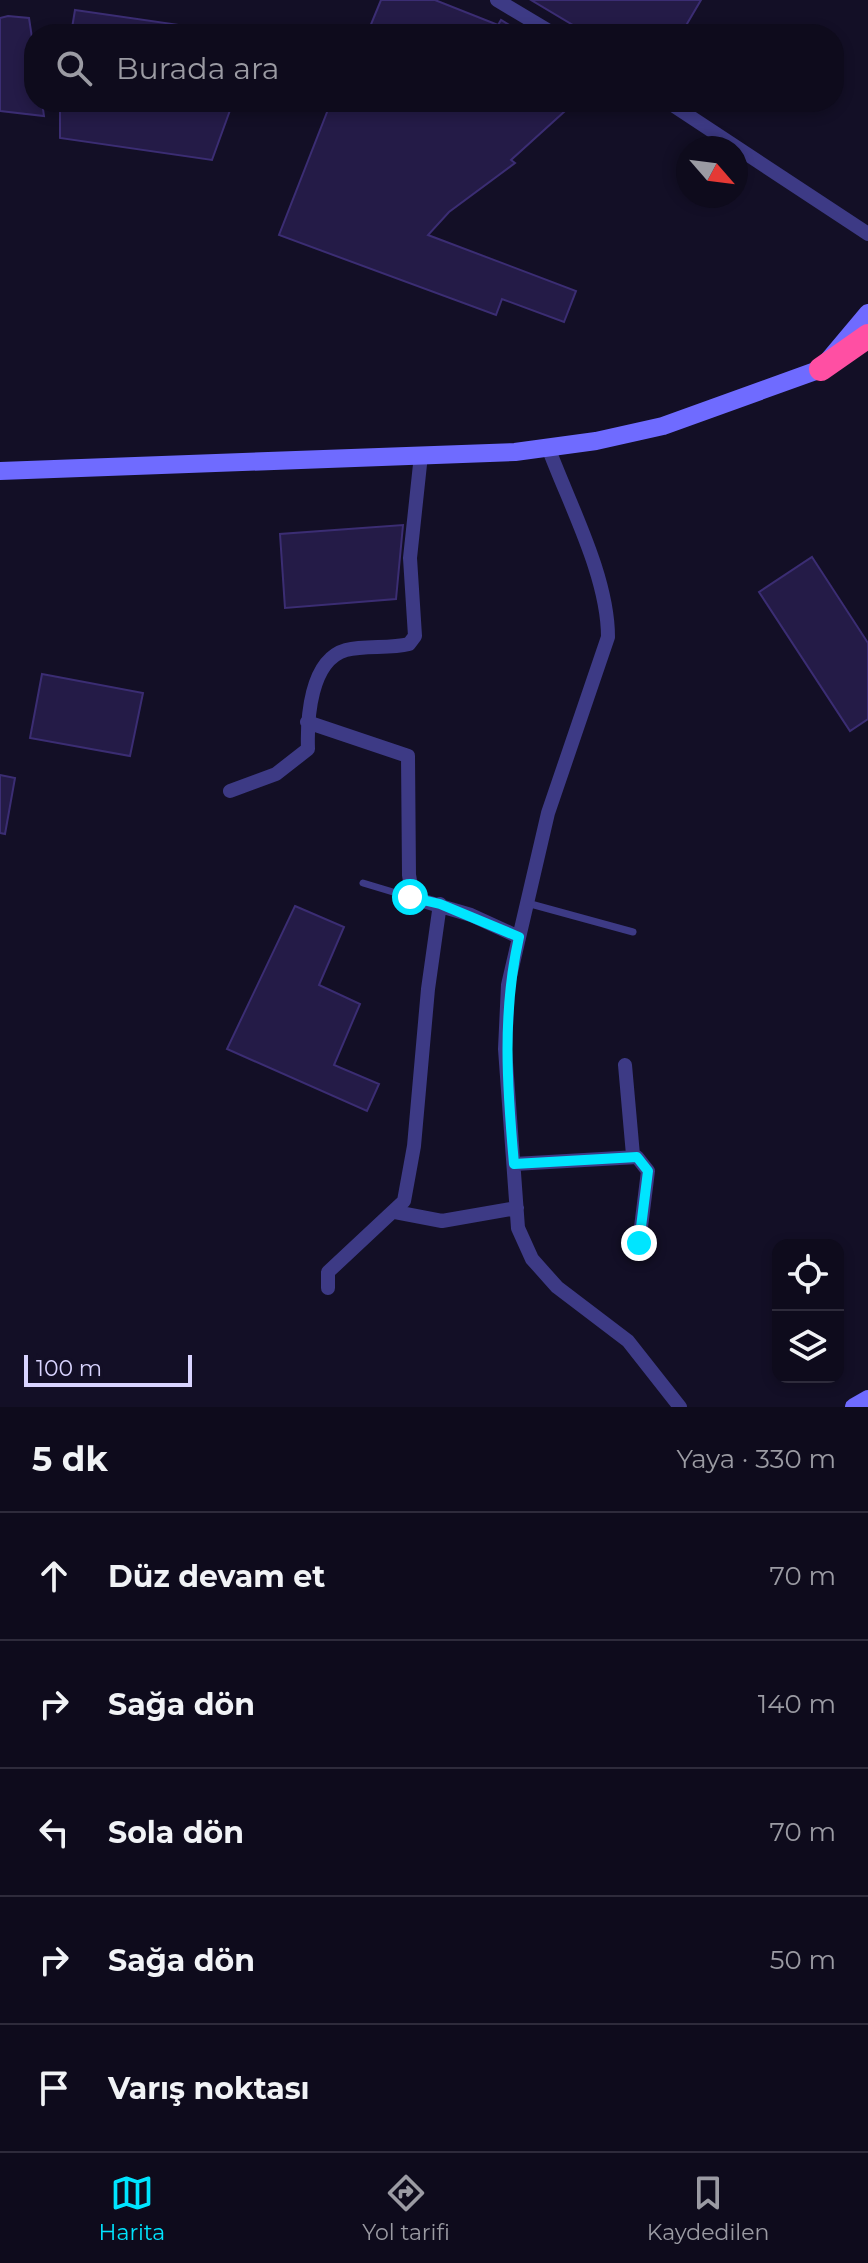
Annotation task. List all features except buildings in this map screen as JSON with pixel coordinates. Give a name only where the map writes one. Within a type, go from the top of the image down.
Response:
[{"type":"highway","points":[[821,369],[859,336]]},
{"type":"street","points":[[497,0],[537,24]]},
{"type":"street","points":[[683,112],[868,234]]},
{"type":"street","points":[[859,336],[868,304]]},
{"type":"street","points":[[859,336],[868,313]]},
{"type":"street","points":[[0,471],[421,455],[548,447],[596,441],[663,426],[821,369]]},
{"type":"street","points":[[548,447],[601,586],[608,614],[608,637],[548,813],[508,985],[505,1049],[518,1228],[532,1259],[579,1306],[628,1341],[680,1407]]},
{"type":"street","points":[[230,791],[276,774],[296,762],[308,749],[307,722],[318,678],[330,658],[347,650],[409,644],[415,636],[410,558],[421,455]]},
{"type":"street","points":[[307,722],[408,756],[409,875],[413,898],[440,904],[519,937]]},
{"type":"street","points":[[328,1288],[328,1272],[404,1201],[410,1173],[428,989],[440,904]]},
{"type":"street","points":[[625,1065],[633,1155]]},
{"type":"street","points":[[514,1164],[633,1155],[641,1160],[648,1171],[639,1243]]},
{"type":"street","points":[[395,1212],[442,1221],[517,1208]]},
{"type":"street","points":[[854,1407],[868,1399]]},
{"type":"lane","points":[[363,883],[413,898]]},
{"type":"lane","points":[[527,903],[633,932]]},
{"type":"route","points":[[410,897],[471,915],[519,937],[508,985],[505,1049],[514,1164],[637,1157],[648,1171],[639,1243]]}]
